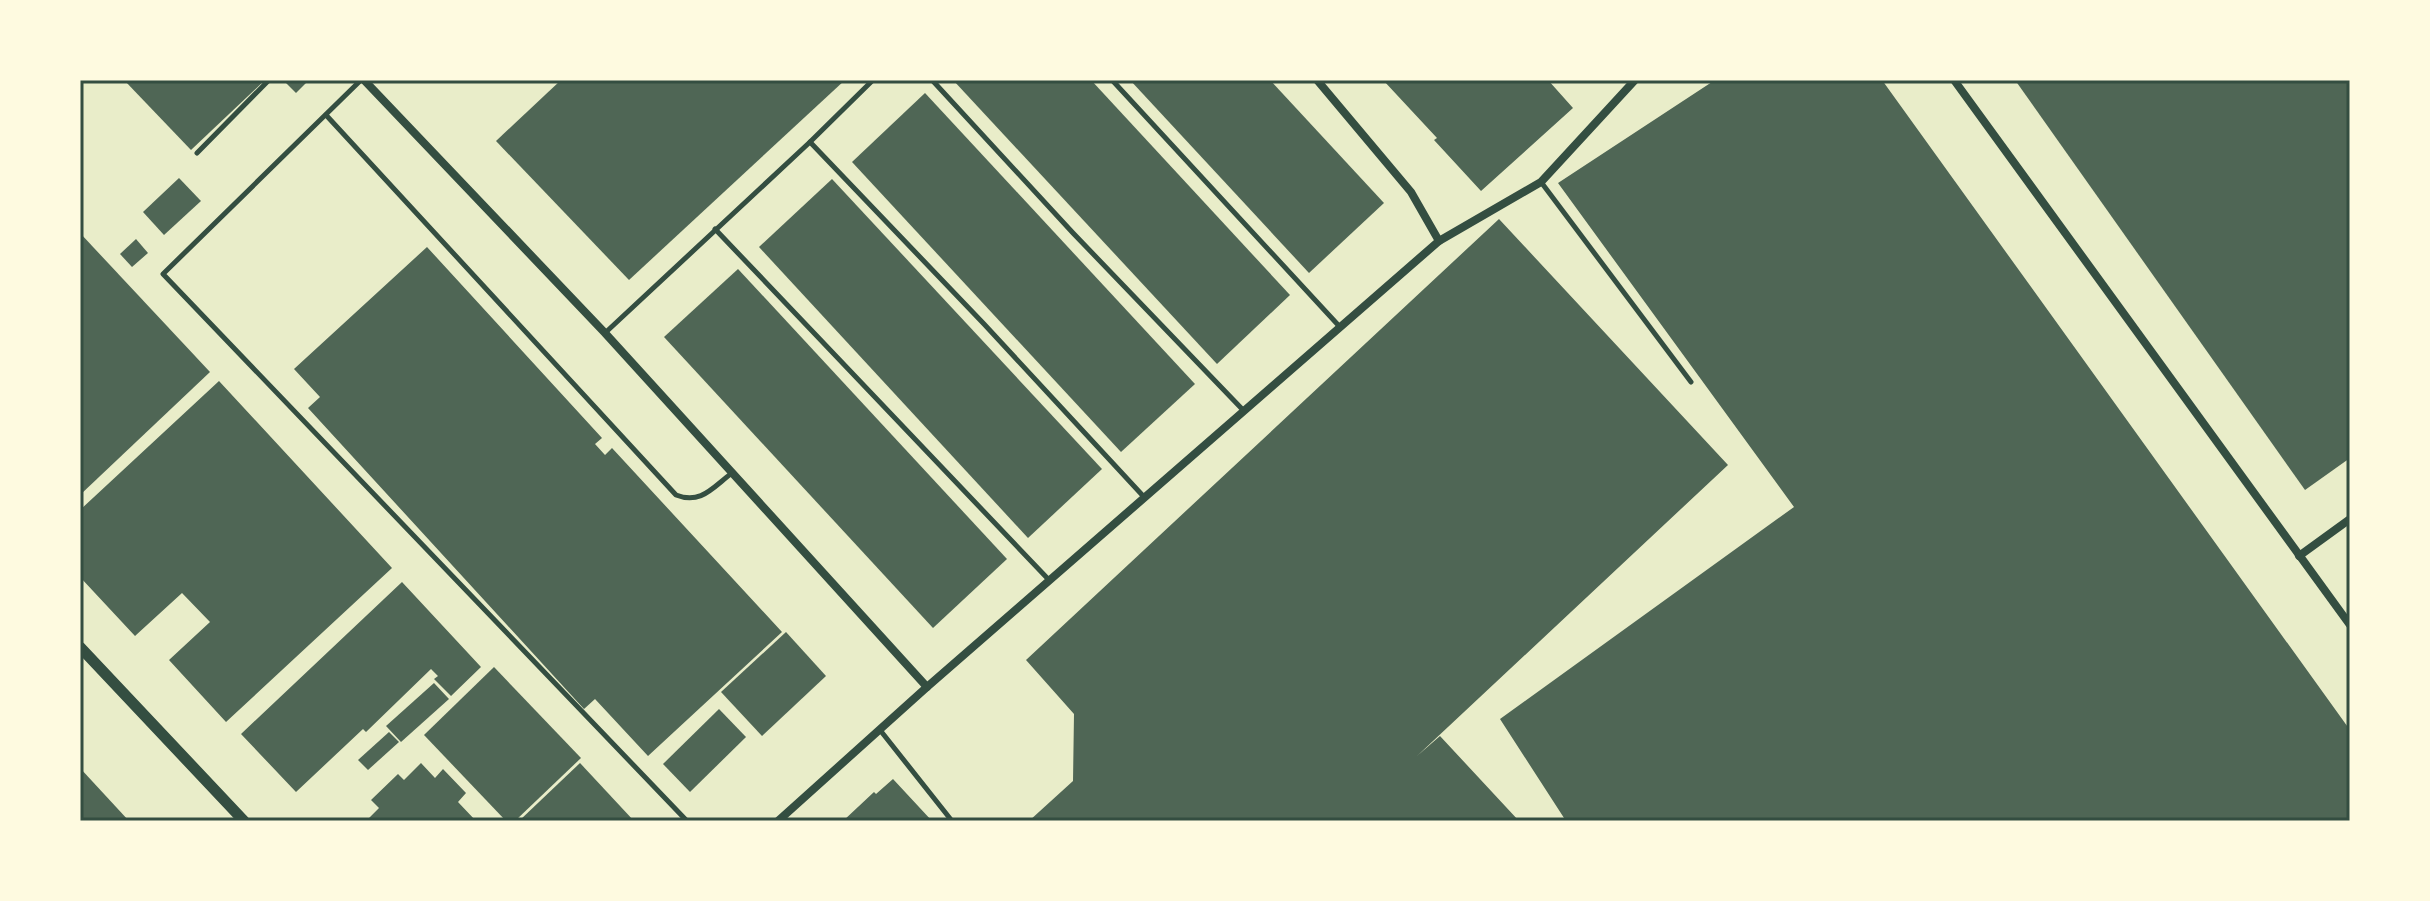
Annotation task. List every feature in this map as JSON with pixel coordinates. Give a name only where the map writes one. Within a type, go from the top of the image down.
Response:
[{"type":"street","points":[[362,80],[605,333],[927,687]]},
{"type":"street","points":[[1317,80],[1411,192],[1439,241]]},
{"type":"street","points":[[778,821],[927,687],[1439,241],[1541,182],[1635,80]]},
{"type":"street","points":[[1954,80],[2350,625]]},
{"type":"street","points":[[2299,556],[2350,519]]},
{"type":"street","points":[[80,648],[244,821]]},
{"type":"lane","points":[[197,153],[269,80]]},
{"type":"lane","points":[[362,80],[163,274],[687,821]]},
{"type":"lane","points":[[605,333],[873,80]]},
{"type":"lane","points":[[932,80],[1244,411]]},
{"type":"lane","points":[[1112,80],[1340,327]]},
{"type":"lane","points":[[326,115],[676,495],[698,499],[732,473]]},
{"type":"lane","points":[[810,142],[1145,498]]},
{"type":"lane","points":[[1541,182],[1691,382]]},
{"type":"lane","points":[[715,229],[1050,581]]},
{"type":"lane","points":[[880,730],[952,821]]},
{"type":"building","points":[[124,80],[265,80],[191,150]]},
{"type":"building","points":[[283,80],[309,80],[296,93]]},
{"type":"building","points":[[561,80],[845,80],[629,280],[496,141]]},
{"type":"building","points":[[953,80],[1091,80],[1290,295],[1217,364]]},
{"type":"building","points":[[1130,80],[1270,80],[1384,203],[1309,273]]},
{"type":"building","points":[[1383,80],[1548,80],[1573,108],[1481,191]]},
{"type":"building","points":[[1715,80],[1882,80],[2350,730],[2350,821],[1566,821],[1500,719],[1794,507],[1558,183]]},
{"type":"building","points":[[2015,80],[2350,80],[2350,458],[2305,490]]},
{"type":"building","points":[[925,93],[1195,384],[1121,452],[852,162]]},
{"type":"building","points":[[179,178],[201,201],[164,235],[143,212]]},
{"type":"building","points":[[832,179],[1102,469],[1028,538],[759,247]]},
{"type":"building","points":[[1499,219],[1728,465],[1417,756],[1440,736],[1519,821],[1029,821],[1073,781],[1074,714],[1026,660]]},
{"type":"building","points":[[80,233],[210,372],[80,495]]},
{"type":"building","points":[[136,239],[148,253],[132,267],[120,254]]},
{"type":"building","points":[[427,247],[602,438],[595,444],[605,455],[612,448],[782,632],[648,756],[595,699],[584,709],[308,408],[320,397],[294,369]]},
{"type":"building","points":[[738,269],[1007,559],[933,628],[664,337]]},
{"type":"building","points":[[219,381],[392,568],[226,722],[169,660],[210,622],[182,593],[135,636],[80,577],[80,510]]},
{"type":"building","points":[[402,582],[481,667],[451,696],[434,679],[438,676],[431,669],[366,732],[363,729],[296,792],[241,734]]},
{"type":"building","points":[[786,632],[826,676],[762,736],[721,692]]},
{"type":"building","points":[[494,667],[581,758],[515,821],[506,821],[424,735]]},
{"type":"building","points":[[434,683],[449,699],[401,742],[386,726]]},
{"type":"building","points":[[719,709],[746,737],[690,792],[663,764]]},
{"type":"building","points":[[389,732],[399,742],[368,770],[358,760]]},
{"type":"building","points":[[421,763],[435,778],[443,769],[466,793],[458,802],[476,821],[366,821],[379,808],[371,800],[398,774],[404,780]]},
{"type":"building","points":[[580,763],[634,821],[519,821]]},
{"type":"building","points":[[80,768],[129,821],[80,821]]},
{"type":"building","points":[[893,779],[932,821],[843,821],[874,792],[876,794]]}]
